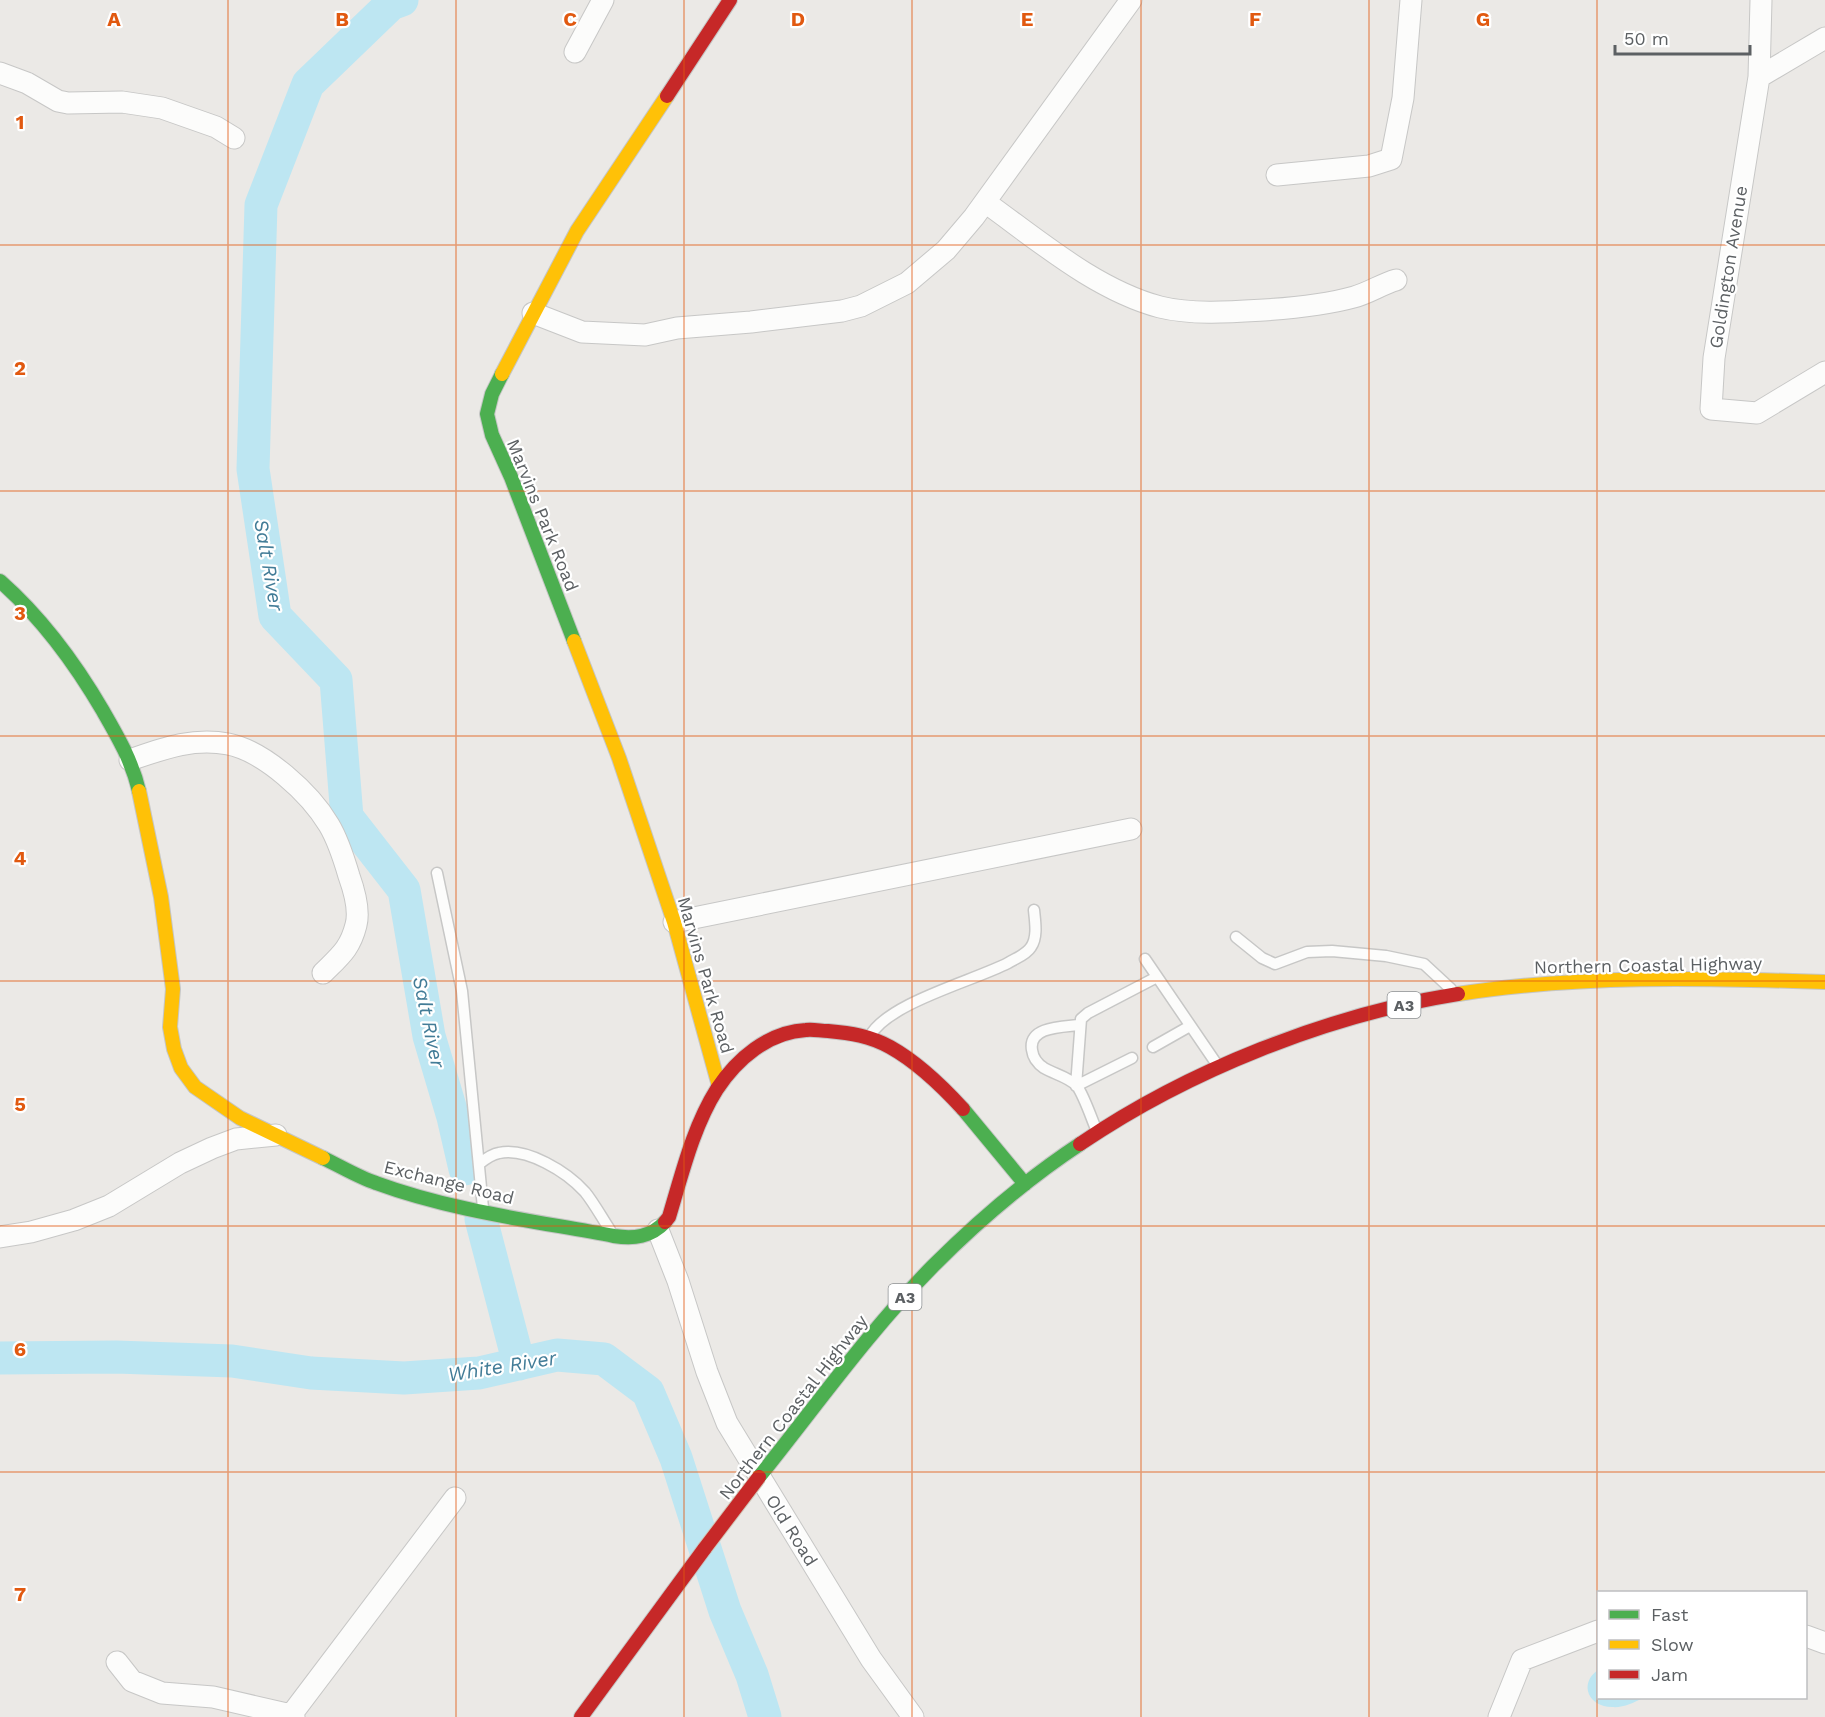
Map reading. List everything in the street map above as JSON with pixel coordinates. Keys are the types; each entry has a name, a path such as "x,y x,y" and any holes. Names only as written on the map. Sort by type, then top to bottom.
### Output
{"street":[{"path":"575,52 603,0"},
{"name":"Marvins Park Road","path":"719,1086 674,922 619,758 511,477 494,444 488,410 492,394 577,231 730,0"},
{"path":"533,313 582,332 645,335 677,328 842,311 861,306 907,283 946,250 985,202 1131,0"},
{"path":"1277,175 1369,166 1391,159 1403,98 1411,0"},
{"name":"Goldington Avenue","path":"1761,0 1759,77 1714,358 1711,409 1757,413 1825,372"},
{"path":"1759,77 1825,38"},
{"path":"0,73 27,84 58,101 68,103 122,102 162,108 216,127 234,138"},
{"path":"985,202 1074,266 1120,291 1160,307 1237,312 1307,306 1356,297 1396,280"},
{"name":"Exchange Road","path":"0,581 15,594 80,671 130,760 135,774 160,897 173,989 170,1028 174,1049 181,1068 195,1087 240,1118 375,1183 418,1196 614,1236 638,1238 658,1230"},
{"path":"130,760 198,740 230,744 264,759 308,797 329,825 355,891 357,922 348,948 323,973"},
{"path":"674,922 1131,829"},
{"name":"Northern Coastal Highway","path":"581,1717 672,1591 869,1338 914,1287 960,1240 1025,1184 1098,1132 1176,1089 1220,1069 1297,1037 1402,1005 1456,994 1562,981 1825,982"},
{"path":"658,1230 669,1217 697,1129 719,1086 734,1067 764,1043 784,1034 803,1030 870,1037 898,1052 935,1081 997,1147 1025,1184"},
{"path":"0,1237 30,1232 74,1220 109,1206 180,1163 236,1139 277,1135"},
{"name":"Old Road","path":"658,1230 727,1423 872,1659 913,1717"},
{"path":"117,1662 132,1681 162,1693 213,1697 292,1716 455,1498"},
{"path":"1499,1717 1522,1660 1597,1632"},
{"path":"1807,1636 1825,1642"}],"lane":[{"path":"437,873 462,991 483,1210"},
{"path":"870,1037 878,1025 894,1012 1000,967 1029,950 1034,939 1034,910"},
{"path":"1236,937 1262,958 1275,964 1307,952 1332,951 1386,956 1424,964 1456,994"},
{"path":"1145,959 1220,1069"},
{"path":"1098,1132 1076,1086 1081,1019 1088,1013 1157,977"},
{"path":"1076,1086 1042,1067 1035,1060 1031,1048 1033,1039 1046,1030 1079,1025"},
{"path":"1153,1047 1190,1026"},
{"path":"1076,1086 1132,1058"},
{"path":"479,1164 499,1153 515,1153 531,1156 552,1166 585,1192 614,1236"}],"water":[{"path":"1597,1671 1597,1699 1641,1699 1620,1707 1597,1703 1589,1694 1589,1682"}],"waterway":[{"name":"Salt River","path":"402,0 391,4 308,84 261,205 253,469 275,616 336,680 347,817 404,890 429,1036 453,1117 465,1169"},
{"name":"Salt River","path":"481,1219 519,1364"},
{"name":"White River","path":"0,1358 116,1357 232,1361 311,1373 404,1378 479,1373 557,1355 604,1359 648,1392 676,1458 725,1611 752,1675 765,1717"}],"traffic: fast":[{"path":"502,374 492,394 487,414 492,435 511,477 574,641"},
{"path":"0,581 44,626 81,676 124,750 139,791"},
{"path":"963,1109 1025,1184"},
{"path":"759,1477 887,1316 933,1266 1004,1201 1080,1144"},
{"path":"323,1158 363,1178 405,1193 524,1220 628,1237 648,1234 665,1222"}],"traffic: slow":[{"path":"502,374 577,231 667,96"},
{"path":"574,641 619,758 674,922 719,1086"},
{"path":"139,791 161,897 173,989 170,1027 174,1049 181,1068 195,1087 240,1118 323,1158"},
{"path":"1458,994 1549,984 1641,979 1825,982"}],"traffic: jam":[{"path":"667,96 730,0"},
{"path":"1080,1144 1167,1092 1261,1049 1359,1016 1409,1003 1458,994"},
{"path":"665,1222 669,1217 701,1119 717,1089 744,1058 766,1042 779,1036 811,1030 852,1034 875,1040 900,1053 919,1067 963,1109"},
{"path":"705,1548 759,1477"},
{"path":"581,1717 705,1548"}]}
